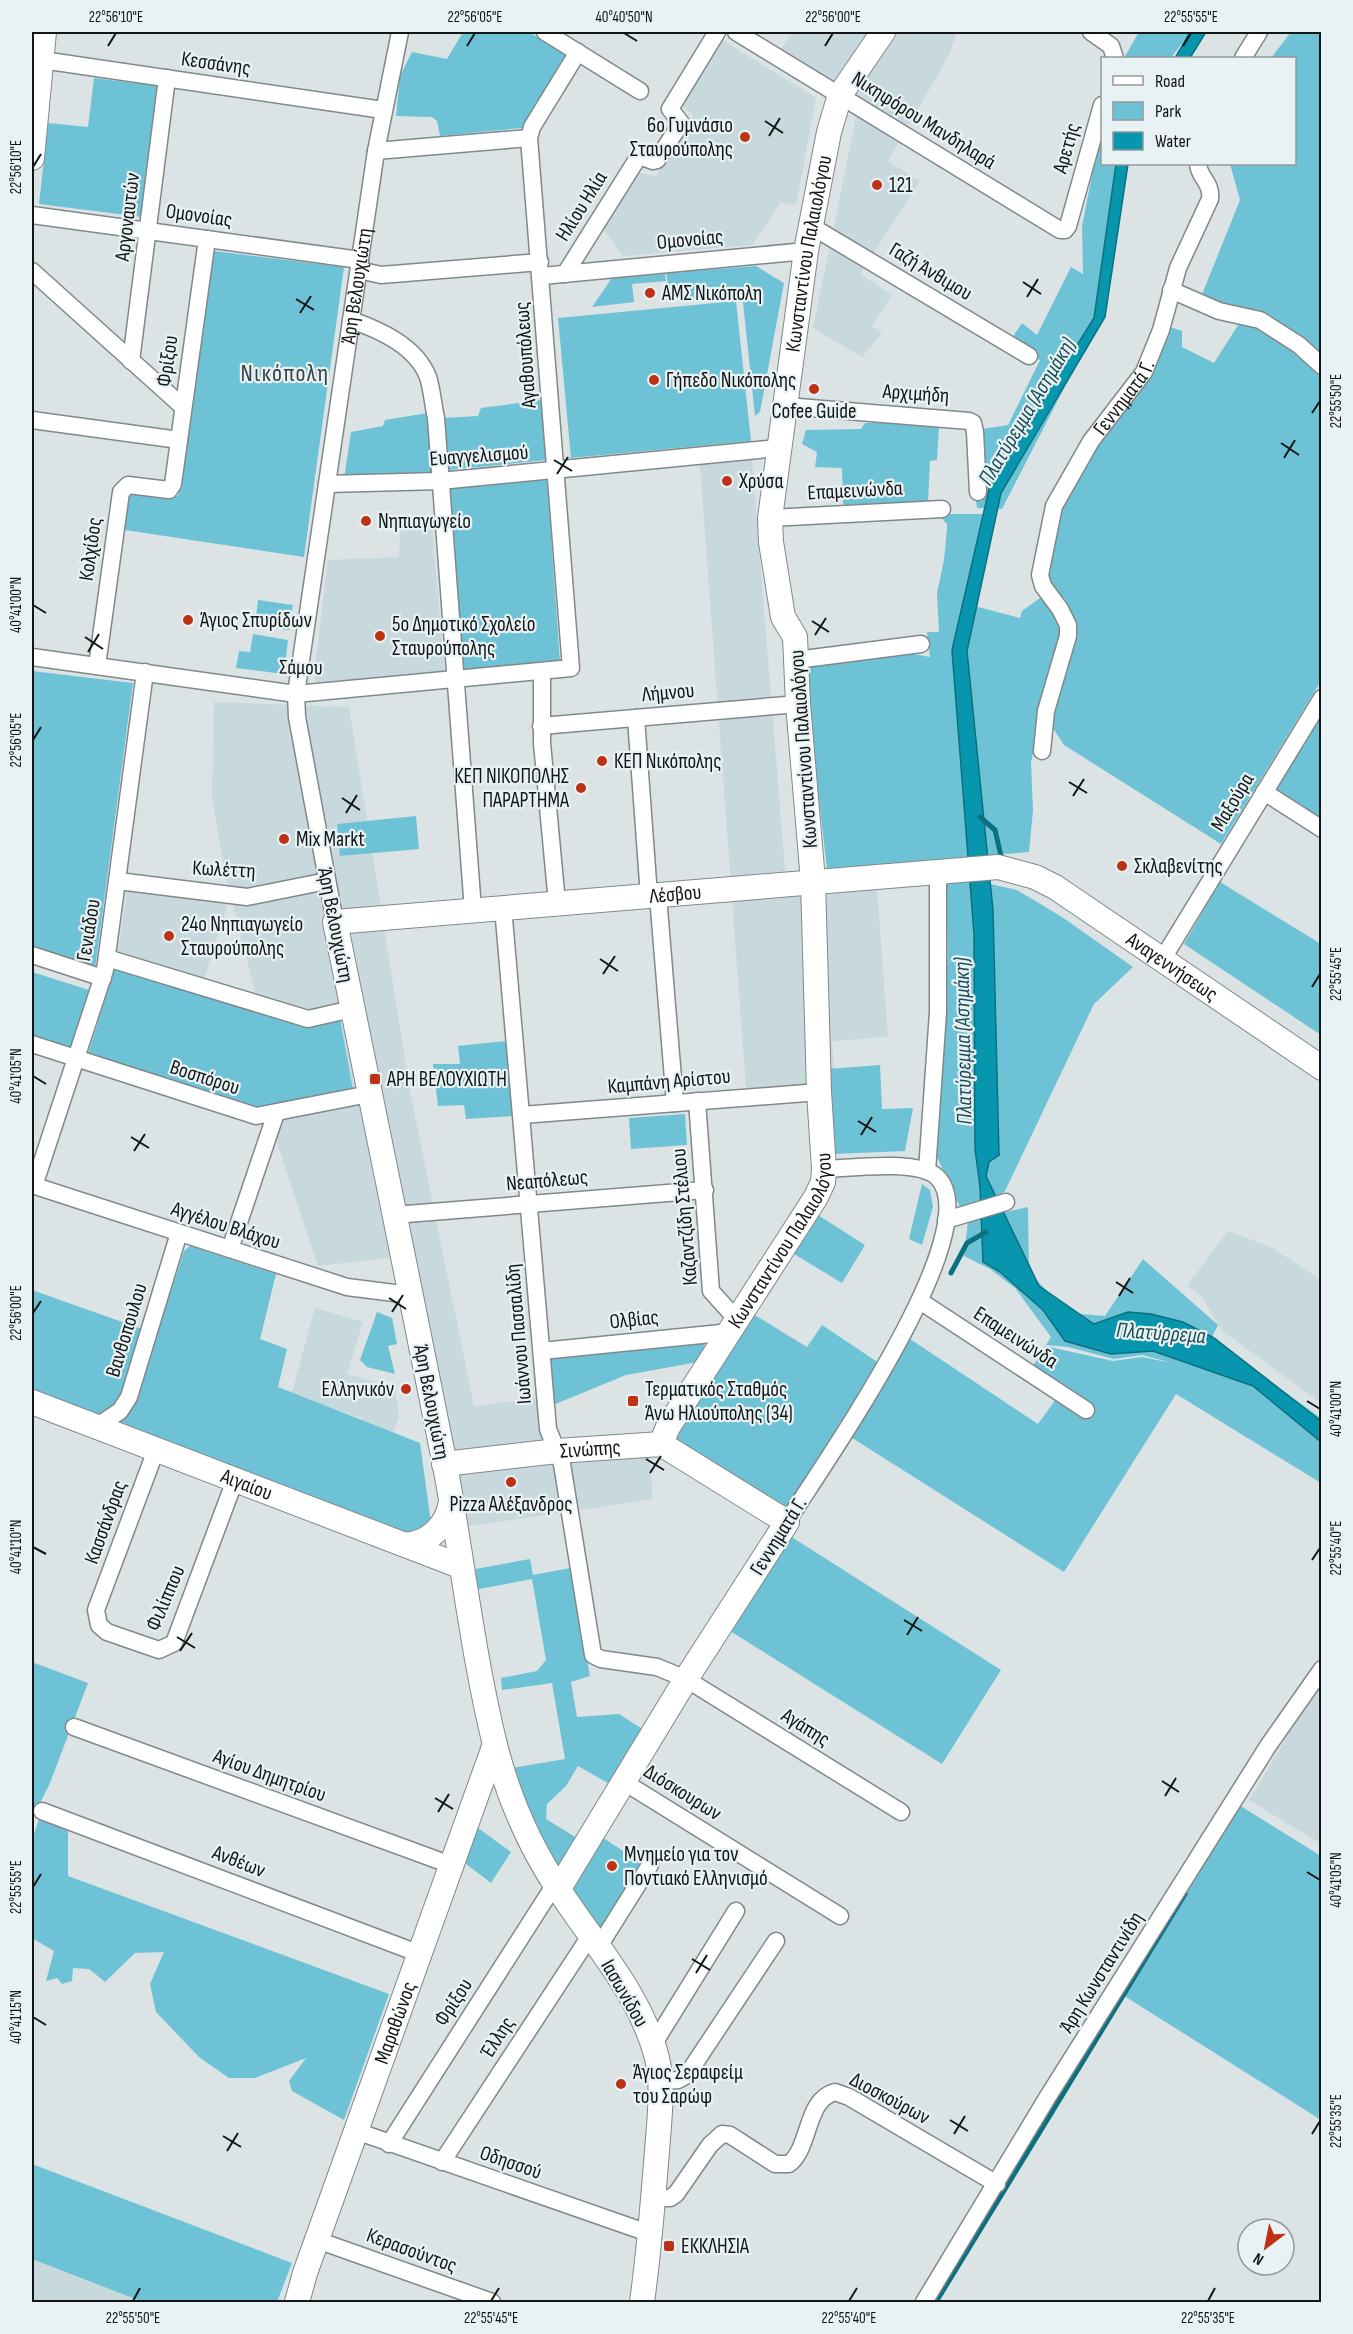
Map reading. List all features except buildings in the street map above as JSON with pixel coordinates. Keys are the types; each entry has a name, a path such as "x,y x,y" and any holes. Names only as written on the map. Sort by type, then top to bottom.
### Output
{"street":[{"path":"32,158 35,84 42,60 45,32"},
{"name":"Άρη Βελουχιώτη","path":"400,32 376,151 296,693 298,724 334,922 444,1464 460,1566 495,1744"},
{"path":"545,32 640,91"},
{"name":"Ηλίου Ηλία","path":"565,274 639,156 653,161 657,160 681,123 670,109 717,32"},
{"name":"Νικηφόρου Μανδηλαρά","path":"736,32 1058,230 1067,228 1074,204"},
{"name":"Κωνσταντίνου Παλαιολόγου","path":"662,1444 668,1427 816,1197 823,1182 825,1169 819,1092 813,881 798,704 795,637 783,617 771,542 770,518 806,251 829,132 840,95 883,32"},
{"path":"1091,32 1111,46 1115,57"},
{"path":"1244,57 1259,32"},
{"path":"376,151 529,138 532,128 578,52"},
{"name":"Κεσσάνης","path":"42,60 383,110"},
{"name":"Αργοναυτών","path":"132,361 167,78"},
{"name":"Αρετής","path":"1074,204 1101,109"},
{"name":"Αγαθουπόλεως","path":"529,138 571,668"},
{"name":"Γεννηματά Γ.","path":"1042,751 1046,711 1064,655 1068,626 1060,609 1043,586 1040,575 1054,506 1091,441 1144,372 1161,330 1179,264 1210,199 1210,186 1199,171 1198,165"},
{"name":"Ομονοίας","path":"32,215 207,239 360,265 381,275 541,269 565,274 806,251"},
{"name":"Γαζή Άνθιμου","path":"811,226 1029,356"},
{"name":"Φρίξου","path":"171,489 207,239"},
{"path":"32,271 183,407"},
{"path":"1171,290 1219,311 1260,320 1299,345 1322,366"},
{"path":"351,320 387,333 420,364 428,377 436,418 473,910"},
{"name":"Αρχιμήδη","path":"786,406 969,421 974,426 978,492"},
{"path":"32,420 179,440"},
{"name":"Ευαγγελισμού","path":"327,484 441,481 778,448"},
{"name":"Κολχίδος","path":"97,666 121,492 128,485 171,489"},
{"name":"Επαμεινώνδα","path":"770,518 942,509"},
{"path":"796,660 921,644"},
{"name":"Σάμου","path":"32,657 296,693 571,668"},
{"path":"542,671 541,726 557,903"},
{"name":"Γενιάδου","path":"33,1186 103,978 145,672"},
{"name":"Μαξούρα","path":"1162,960 1322,698"},
{"name":"Λήμνου","path":"541,726 798,704"},
{"path":"636,718 675,1103"},
{"path":"1264,792 1322,829"},
{"name":"Λέσβου","path":"334,922 938,871 998,867 1017,872"},
{"path":"825,1169 907,1167 927,1171 940,942 938,871"},
{"name":"Αναγεννήσεως","path":"1017,872 1055,887 1322,1068"},
{"name":"Κωλέττη","path":"118,880 247,897 327,881"},
{"name":"Ιωάννου Πασσαλίδη","path":"503,908 548,1429 562,1464 593,1655 601,1659 657,1668 686,1679"},
{"path":"32,955 103,978"},
{"path":"107,958 308,1019 352,1009"},
{"name":"Βοσπόρου","path":"32,1044 249,1114 276,1113 369,1094"},
{"name":"Καμπάνη Αρίστου","path":"522,1115 819,1092"},
{"name":"Καζαντζίδη Στέλιου","path":"697,1101 711,1291 734,1326"},
{"path":"230,1250 276,1113"},
{"name":"Γεννηματά Γ.","path":"557,1887 787,1522 897,1344 920,1301 937,1262 946,1220 946,1202 942,1185 937,1177 927,1171"},
{"name":"Αγγέλου Βλάχου","path":"33,1186 347,1287 410,1295"},
{"name":"Νεαπόλεως","path":"394,1215 705,1190"},
{"path":"946,1220 1006,1202"},
{"name":"Βανθοπουλου","path":"96,1427 120,1411 129,1398 179,1233"},
{"name":"Επαμεινώνδα","path":"920,1301 1086,1410"},
{"name":"Ολβίας","path":"542,1351 734,1326"},
{"name":"Αιγαίου","path":"32,1402 460,1566"},
{"path":"662,1444 787,1522"},
{"name":"Σινώπης","path":"444,1464 556,1451 662,1444"},
{"name":"Κασσάνδρας","path":"96,1610 156,1450"},
{"name":"Φιλίππου","path":"96,1610 96,1620 107,1632 159,1650 174,1643 235,1480"},
{"path":"405,1545 421,1543 432,1535 446,1516 451,1502"},
{"name":"Άρη Κωνσταντινίδη","path":"924,2302 1047,2098 1268,1746 1322,1669"},
{"name":"Αγάπης","path":"686,1679 901,1812"},
{"name":"Αγίου Δημητρίου","path":"74,1727 451,1865"},
{"name":"Ιασωνίδου","path":"495,1744 513,1800 557,1887 634,2002 653,2045 660,2081 654,2198 642,2302"},
{"name":"Μαραθώνος","path":"297,2302 317,2240 495,1744"},
{"name":"Διόσκουρων","path":"624,1782 840,1916"},
{"path":"474,1800 489,1791 502,1791 513,1800"},
{"name":"Ανθέων","path":"42,1811 420,1954"},
{"name":"Έλλης","path":"442,2162 650,1865"},
{"name":"Φρίξου","path":"389,2144 557,1887"},
{"path":"653,2045 736,1911"},
{"path":"660,2081 678,2080 690,2073 776,1941"},
{"name":"Διοσκούρων","path":"654,2198 670,2198 676,2194 710,2145 722,2134 730,2135 775,2164 789,2164 798,2154 805,2132 824,2098 835,2092 849,2097 997,2184"},
{"name":"Οδησσού","path":"356,2132 651,2234"},
{"name":"Κερασούντος","path":"317,2240 492,2302"}],"shaded area":[{"path":"792,32 957,32 949,55 888,161 920,181 860,274 892,295 872,326 882,333 862,357 813,328 860,98 781,49"},
{"name":"6ο Γυμνάσιο Σταυρούπολης","path":"721,39 816,98 796,205 781,202 752,245 623,256 603,229 637,172 656,176 694,115 681,105"},
{"path":"751,448 787,894 877,888 888,1037 832,1041 836,1096 747,1102 699,453"},
{"name":"5ο Δημοτικό Σχολείο Σταυρούπολης","path":"432,527 445,675 317,686 314,676 328,560 399,557 400,531"},
{"path":"214,702 349,707 411,1097 474,1406 544,1397 556,1464 649,1451 653,1499 457,1528 405,1256 318,1266 266,1109 256,996 226,878 212,799"},
{"name":"24ο Νηπιαγωγείο Σταυρούπολης","path":"127,890 228,904 204,980 118,954"},
{"path":"1228,1231 1271,1247 1321,1280 1321,1403 1221,1330 1203,1298 1187,1286"},
{"path":"315,1308 363,1322 347,1374 395,1387 399,1417 393,1434 361,1423 362,1418 291,1395"},
{"path":"1321,1681 1321,1844 1249,1800"},
{"path":"32,2259 143,2302 32,2302"}],"green space":[{"path":"463,32 529,32 566,54 522,128 440,136 437,121 432,117 396,116 400,76 412,52 447,59"},
{"path":"1139,32 1190,32 1172,57 1125,57"},
{"path":"1291,32 1321,32 1321,681 1221,844 1064,745 1051,725 1074,639 1047,581 1063,501 1167,326 1182,331 1182,347 1214,363 1240,322 1201,297 1240,200 1230,165 1296,165 1296,57 1272,57"},
{"path":"94,78 159,86 142,217 39,204 48,123 88,127"},
{"path":"1101,130 1101,165 1128,165 1117,203 1096,326 1002,509 977,508 975,495 982,429 1008,425 1040,360 1008,344 1022,323 1037,335 1071,267 1083,274 1082,226"},
{"path":"214,251 344,267 304,557 125,530 129,490 178,496"},
{"path":"756,266 784,283 760,412 755,416 742,293 671,300 666,273"},
{"path":"665,274 666,281 632,284 634,302 592,307 612,278"},
{"name":"Γήπεδο Νικόπολης","path":"736,301 751,441 571,458 558,318"},
{"path":"541,400 546,460 448,470 444,418 478,416 481,408"},
{"path":"428,413 432,472 344,479 351,432 383,426 385,420"},
{"path":"887,422 939,427 937,460 930,461 928,501 843,505 842,468 815,467 817,452 802,444 806,430 861,429 865,423"},
{"path":"547,479 560,662 461,670 448,488"},
{"path":"938,514 984,514 963,603 1020,618 1022,611 1040,598 1045,599 1063,628 1031,762 1033,810 1029,852 827,869 803,663 914,654 930,657 927,632 939,632 937,593 944,560 947,529 947,524"},
{"path":"258,600 293,605 289,630 255,626"},
{"path":"253,634 288,640 284,674 236,668 239,651 250,652"},
{"path":"32,671 133,683 95,969 32,948"},
{"path":"1321,712 1321,818 1276,791 1281,778"},
{"path":"416,816 419,849 340,856 337,824"},
{"path":"946,880 986,883 1017,890 1062,917 1133,967 1094,1004 1005,1191 999,1196 960,1207 936,1150 948,955"},
{"path":"1220,882 1321,944 1321,1035 1184,944"},
{"path":"115,968 340,1019 353,1090 266,1109 248,1106 88,1054"},
{"path":"32,972 92,991 73,1051 32,1038"},
{"path":"506,1041 512,1116 466,1119 464,1105 438,1106 433,1064 460,1064 458,1046"},
{"path":"880,1065 882,1109 913,1108 905,1151 835,1154 827,1069"},
{"path":"685,1114 687,1145 631,1149 629,1118"},
{"path":"922,1184 930,1190 933,1207 922,1245 909,1239"},
{"path":"1028,1207 1029,1272 1068,1313 1105,1316 1143,1259 1218,1325 1211,1339 1321,1418 1321,1483 1176,1394 1064,1572 849,1436 910,1339 1038,1424 1064,1388 1032,1368 1045,1346 1113,1361 1142,1357 1172,1363 1142,1355 1114,1359 1068,1347 1046,1345 1051,1337 1015,1288 990,1269 964,1256 968,1221"},
{"path":"818,1215 865,1245 842,1283 794,1254"},
{"path":"190,1246 276,1274 260,1339 287,1349 278,1387 420,1443 434,1545 32,1395 32,1290 142,1329 141,1335 155,1340 184,1251"},
{"path":"377,1312 392,1318 397,1344 388,1346 395,1374 367,1367 360,1360"},
{"path":"753,1314 807,1347 822,1325 879,1363 789,1506 782,1508 676,1441 675,1432"},
{"path":"704,1338 705,1350 698,1362 626,1375 553,1405 550,1354"},
{"path":"790,1536 1001,1670 942,1764 730,1631"},
{"path":"530,1559 533,1575 570,1568 590,1676 571,1682 577,1717 619,1714 647,1732 613,1786 578,1766 566,1786 547,1804 546,1819 580,1840 559,1874 534,1825 512,1768 565,1759 552,1683 502,1690 501,1678 537,1671 546,1660 532,1579 474,1590 470,1570"},
{"path":"32,1662 88,1683 50,1783 35,1813 32,1814"},
{"path":"1239,1805 1321,1856 1321,2120 1118,1992"},
{"path":"39,1819 68,1831 68,1876 389,1994 344,2120 292,2091 289,2081 306,2058 255,2078 229,2078 199,2057 156,2012 150,1984 164,1952 135,1953 105,1982 89,1969 73,1968 72,1981 62,1984 57,1978 46,1981 54,1951 32,1938 32,1840"},
{"path":"474,1825 511,1852 491,1883 461,1860"},
{"path":"599,1835 644,1865 601,1934 566,1885"},
{"path":"32,2164 292,2263 277,2302 143,2302 32,2259"}],"water":[{"path":"1190,32 1206,32 1191,57 1176,57"},
{"name":"Πλατύρρεμα","path":"1116,165 1128,165 1105,317 1001,493 967,651 993,910 999,1155 989,1162 986,1176 1039,1286 1094,1324 1128,1312 1151,1314 1183,1322 1214,1338 1321,1421 1321,1442 1253,1386 1153,1351 1111,1354 1065,1341 1043,1310 1000,1272 983,1262 980,1187 975,1149 974,934 952,650 990,485 1094,318"}],"waterway":[{"path":"980,817 995,830 1002,860"},
{"path":"951,1273 967,1243 986,1232"},
{"path":"936,2302 1185,1894"}],"place":[{"name":"6ο Γυμνάσιο Σταυρούπολης","path":"745,137"},
{"name":"121","path":"877,185"},
{"name":"ΑΜΣ Νικόπολη","path":"650,293"},
{"name":"Γήπεδο Νικόπολης","path":"654,380"},
{"name":"Cofee Guide","path":"814,389"},
{"name":"Χρύσα","path":"727,481"},
{"name":"Νηπιαγωγείο","path":"366,521"},
{"name":"Άγιος Σπυρίδων","path":"188,620"},
{"name":"5ο Δημοτικό Σχολείο Σταυρούπολης","path":"380,636"},
{"name":"ΚΕΠ Νικόπολης","path":"602,761"},
{"name":"ΚΕΠ ΝΙΚΟΠΟΛΗΣ ΠΑΡΑΡΤΗΜΑ","path":"581,788"},
{"name":"Mix Markt","path":"284,839"},
{"name":"Σκλαβενίτης","path":"1122,866"},
{"name":"24ο Νηπιαγωγείο Σταυρούπολης","path":"169,936"},
{"name":"ΑΡΗ ΒΕΛΟΥΧΙΩΤΗ","path":"375,1079"},
{"name":"Ελληνικόν","path":"406,1389"},
{"name":"Τερματικός Σταθμός Άνω Ηλιούπολης (34)","path":"633,1401"},
{"name":"Pizza Αλέξανδρος","path":"511,1482"},
{"name":"Μνημείο για τον Ποντιακό Ελληνισμό","path":"612,1866"},
{"name":"Άγιος Σεραφείμ του Σαρώφ","path":"621,2084"},
{"name":"ΕΚΚΛΗΣΙΑ","path":"669,2246"}],"district":[{"name":"Νικόπολη","path":"285,373"}],"water label":[{"name":"Πλατύρεμμα (Ασημάκη)","path":"1026,411"},
{"name":"Πλατύρεμμα (Ασημάκη)","path":"962,1041"}]}
